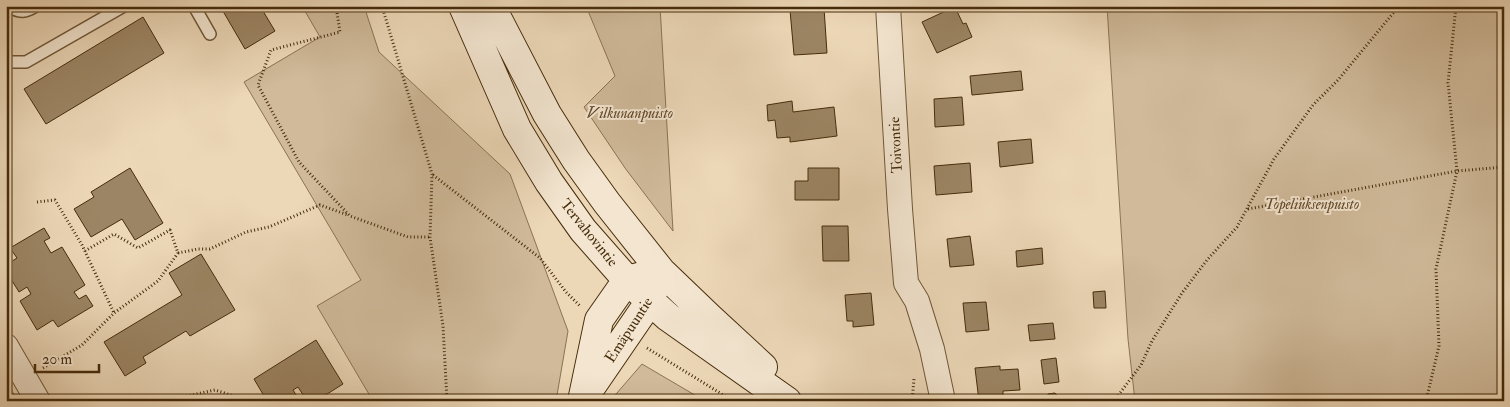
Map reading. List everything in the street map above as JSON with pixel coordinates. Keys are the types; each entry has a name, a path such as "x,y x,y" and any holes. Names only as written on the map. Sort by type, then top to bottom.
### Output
{"main road":[{"name":"Tervahovintie","path":"463,6 517,129 549,182 583,230 628,280 650,301 692,335 787,401"},
{"path":"491,6 547,114 576,160 607,203 661,271 801,401"},
{"name":"Emäpuuntie","path":"582,400 599,320 628,280 661,271"},
{"name":"Emäpuuntie","path":"582,400 650,301 661,271"}],"street":[{"name":"Toivontie","path":"888,6 906,283 917,302 932,349 943,401"},
{"path":"6,346 38,401"}],"lane":[{"path":"10,6 19,12 27,12 36,6"},
{"path":"6,62 26,62 124,6"},
{"path":"194,6 210,34"}],"path":[{"path":"336,6 340,32 271,50 258,84 298,162 350,216"},
{"path":"382,6 432,174 430,238 443,326 447,401"},
{"path":"1114,401 1141,365 1152,341 1182,293 1237,226 1274,160 1313,105 1338,80 1399,6"},
{"path":"1426,401 1439,346 1436,269 1457,172 1448,83 1456,6"},
{"path":"1247,209 1457,172 1504,167"},
{"path":"432,174 540,258 566,292 583,308"},
{"path":"36,202 55,200 85,251 114,313"},
{"path":"26,378 82,344 114,313 158,281 178,253 210,249 246,232 269,227 320,205 408,237 430,238"},
{"path":"85,251 114,234 138,248 170,230 178,253"},
{"path":"645,347 733,401"},
{"path":"177,401 187,396 215,390 240,398 242,401"}],"green space":[{"path":"302,6 364,6 379,52 510,174 568,331 556,401 373,401 317,306 361,280 244,82 320,37"},
{"name":"Vilkunanpuisto","path":"586,6 660,6 673,231 625,168 584,107 615,76"},
{"name":"Topeliuksenpuisto","path":"1107,6 1504,6 1504,401 1135,401 1128,339"},
{"path":"642,364 705,401 610,401"},
{"path":"6,381 18,401 6,401"}],"building":[{"path":"220,6 260,6 275,31 245,49"},
{"path":"824,8 827,53 794,55 790,10"},
{"path":"950,9 950,11 956,9 963,24 966,23 972,37 937,53 922,22"},
{"path":"143,17 164,53 46,124 24,89"},
{"path":"1021,71 1023,90 972,95 970,76"},
{"path":"962,97 964,125 935,127 934,99"},
{"path":"792,101 793,112 834,107 837,136 790,142 790,137 777,138 775,120 768,121 767,105"},
{"path":"1031,139 1033,163 1000,167 998,142"},
{"path":"970,163 972,192 936,195 934,166"},
{"path":"130,168 163,223 135,240 122,219 91,237 74,209 94,197 91,192"},
{"path":"808,168 839,168 839,200 795,200 795,181 808,181"},
{"path":"822,226 848,226 849,261 823,261"},
{"path":"44,228 50,238 44,241 51,253 62,247 85,285 74,292 79,299 86,295 93,306 58,327 53,320 37,330 20,301 31,294 27,287 19,292 6,271 6,265 17,258 10,248"},
{"path":"970,236 974,265 950,267 947,239"},
{"path":"1042,248 1043,264 1017,267 1016,251"},
{"path":"201,254 235,310 190,336 186,331 143,357 146,363 125,376 104,342 182,295 169,273"},
{"path":"1105,291 1106,308 1094,308 1093,292"},
{"path":"871,293 874,325 853,327 853,321 847,321 845,295"},
{"path":"986,302 989,330 966,332 963,303"},
{"path":"1053,323 1055,339 1030,341 1028,325"},
{"path":"316,340 343,384 316,401 307,401 298,387 293,390 298,398 293,401 267,401 254,379"},
{"path":"1056,358 1059,382 1044,384 1041,360"},
{"path":"1000,366 1000,370 1018,369 1020,390 1003,391 1003,397 1010,396 1010,401 979,401 975,368"},
{"path":"1055,393 1060,399 1059,401 1047,401 1048,394"}]}
